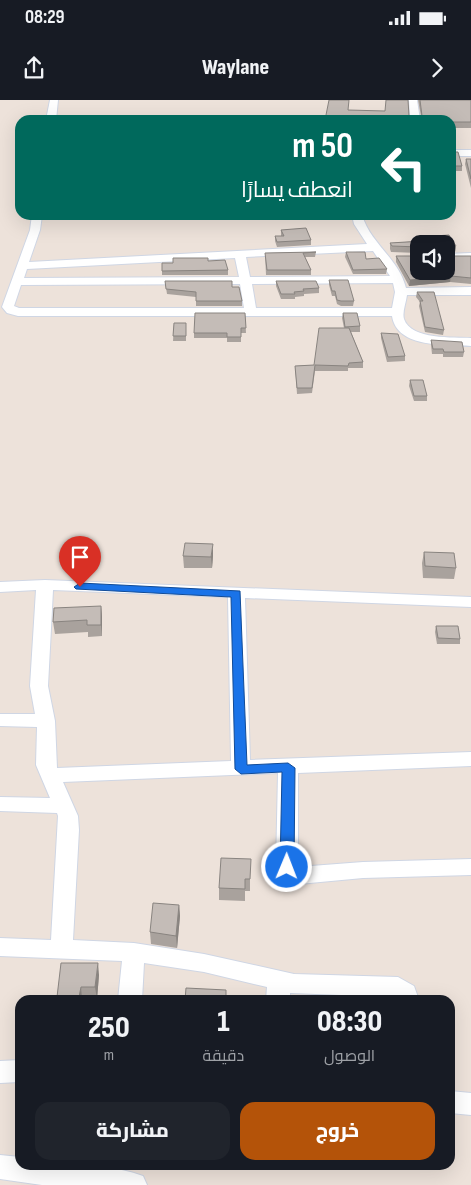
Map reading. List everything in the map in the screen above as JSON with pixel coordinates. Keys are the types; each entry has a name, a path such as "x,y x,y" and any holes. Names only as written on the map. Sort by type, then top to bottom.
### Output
{"street":[{"path":"53,115 54,100"},
{"path":"413,100 414,115"},
{"path":"456,153 471,153"},
{"path":"36,220 35,230 8,307 18,312 397,312"},
{"path":"360,220 376,247 386,257 401,292 397,312 398,322 413,335 471,342"},
{"path":"22,266 376,247"},
{"path":"240,253 247,280 251,313"},
{"path":"455,256 471,256"},
{"path":"386,257 402,257"},
{"path":"17,282 396,279"},
{"path":"401,292 471,291"},
{"path":"45,585 39,686 46,721 46,765 48,775 63,806 69,830 62,950"},
{"path":"0,587 45,585 471,602"},
{"path":"236,594 241,769"},
{"path":"0,720 46,721"},
{"path":"48,775 288,768 471,759"},
{"path":"288,768 287,867 290,874 299,876 363,870 471,867"},
{"path":"0,804 63,806"},
{"path":"0,947 134,952 204,963 279,991 311,986 398,987 406,995"},
{"path":"130,995 134,952"},
{"path":"0,1072 15,1070"},
{"path":"455,1102 471,1104"},
{"path":"0,1167 15,1168"},
{"path":"65,1170 108,1172 134,1185"}],"building":[{"path":"329,100 349,100 348,110 385,111 386,100 408,100 409,115 326,115"},
{"path":"420,100 471,100 471,122 456,122 456,115 422,115"},
{"path":"456,152 458,152 462,166 456,166"},
{"path":"466,159 471,159 471,179"},
{"path":"306,228 311,240 277,242 275,236 284,236 281,230"},
{"path":"410,242 410,247 392,246 390,243"},
{"path":"316,252 303,253 311,270 267,270 265,253"},
{"path":"346,252 365,252 366,259 379,258 387,269 353,270"},
{"path":"396,256 410,256 410,280"},
{"path":"455,256 471,256 471,278 455,276"},
{"path":"173,258 208,258 208,261 225,260 228,270 162,271 162,263 173,263"},
{"path":"329,280 348,280 354,301 337,300"},
{"path":"165,281 232,281 232,287 239,287 242,301 196,301 196,292 166,289"},
{"path":"276,281 316,281 319,288 303,289 304,291 294,292 295,294 281,294"},
{"path":"417,292 434,292 444,330 425,327 420,301 423,301"},
{"path":"195,313 245,313 246,328 241,328 241,337 227,337 227,333 194,333"},
{"path":"343,313 357,313 360,326 345,327"},
{"path":"174,323 186,323 186,336 173,336"},
{"path":"319,328 349,328 363,362 349,363 348,366 315,365 312,388 297,388 295,366 314,365"},
{"path":"381,333 398,334 405,356 388,357"},
{"path":"431,340 462,342 464,352 444,352 443,349 433,349"},
{"path":"410,380 423,380 427,396 414,396"},
{"path":"185,543 213,544 211,557 183,556"},
{"path":"424,552 454,553 456,568 425,566"},
{"path":"101,606 101,625 87,625 87,620 53,622 54,608"},
{"path":"436,626 458,626 460,639 438,638"},
{"path":"221,858 251,859 250,879 245,879 245,889 219,888"},
{"path":"153,903 179,905 176,936 150,932"},
{"path":"61,963 98,963 95,987 81,987 79,995 57,995"},
{"path":"186,988 226,990 226,995 185,995"}],"route":[{"path":"80,587 236,594 241,769 288,768 287,867"}]}
